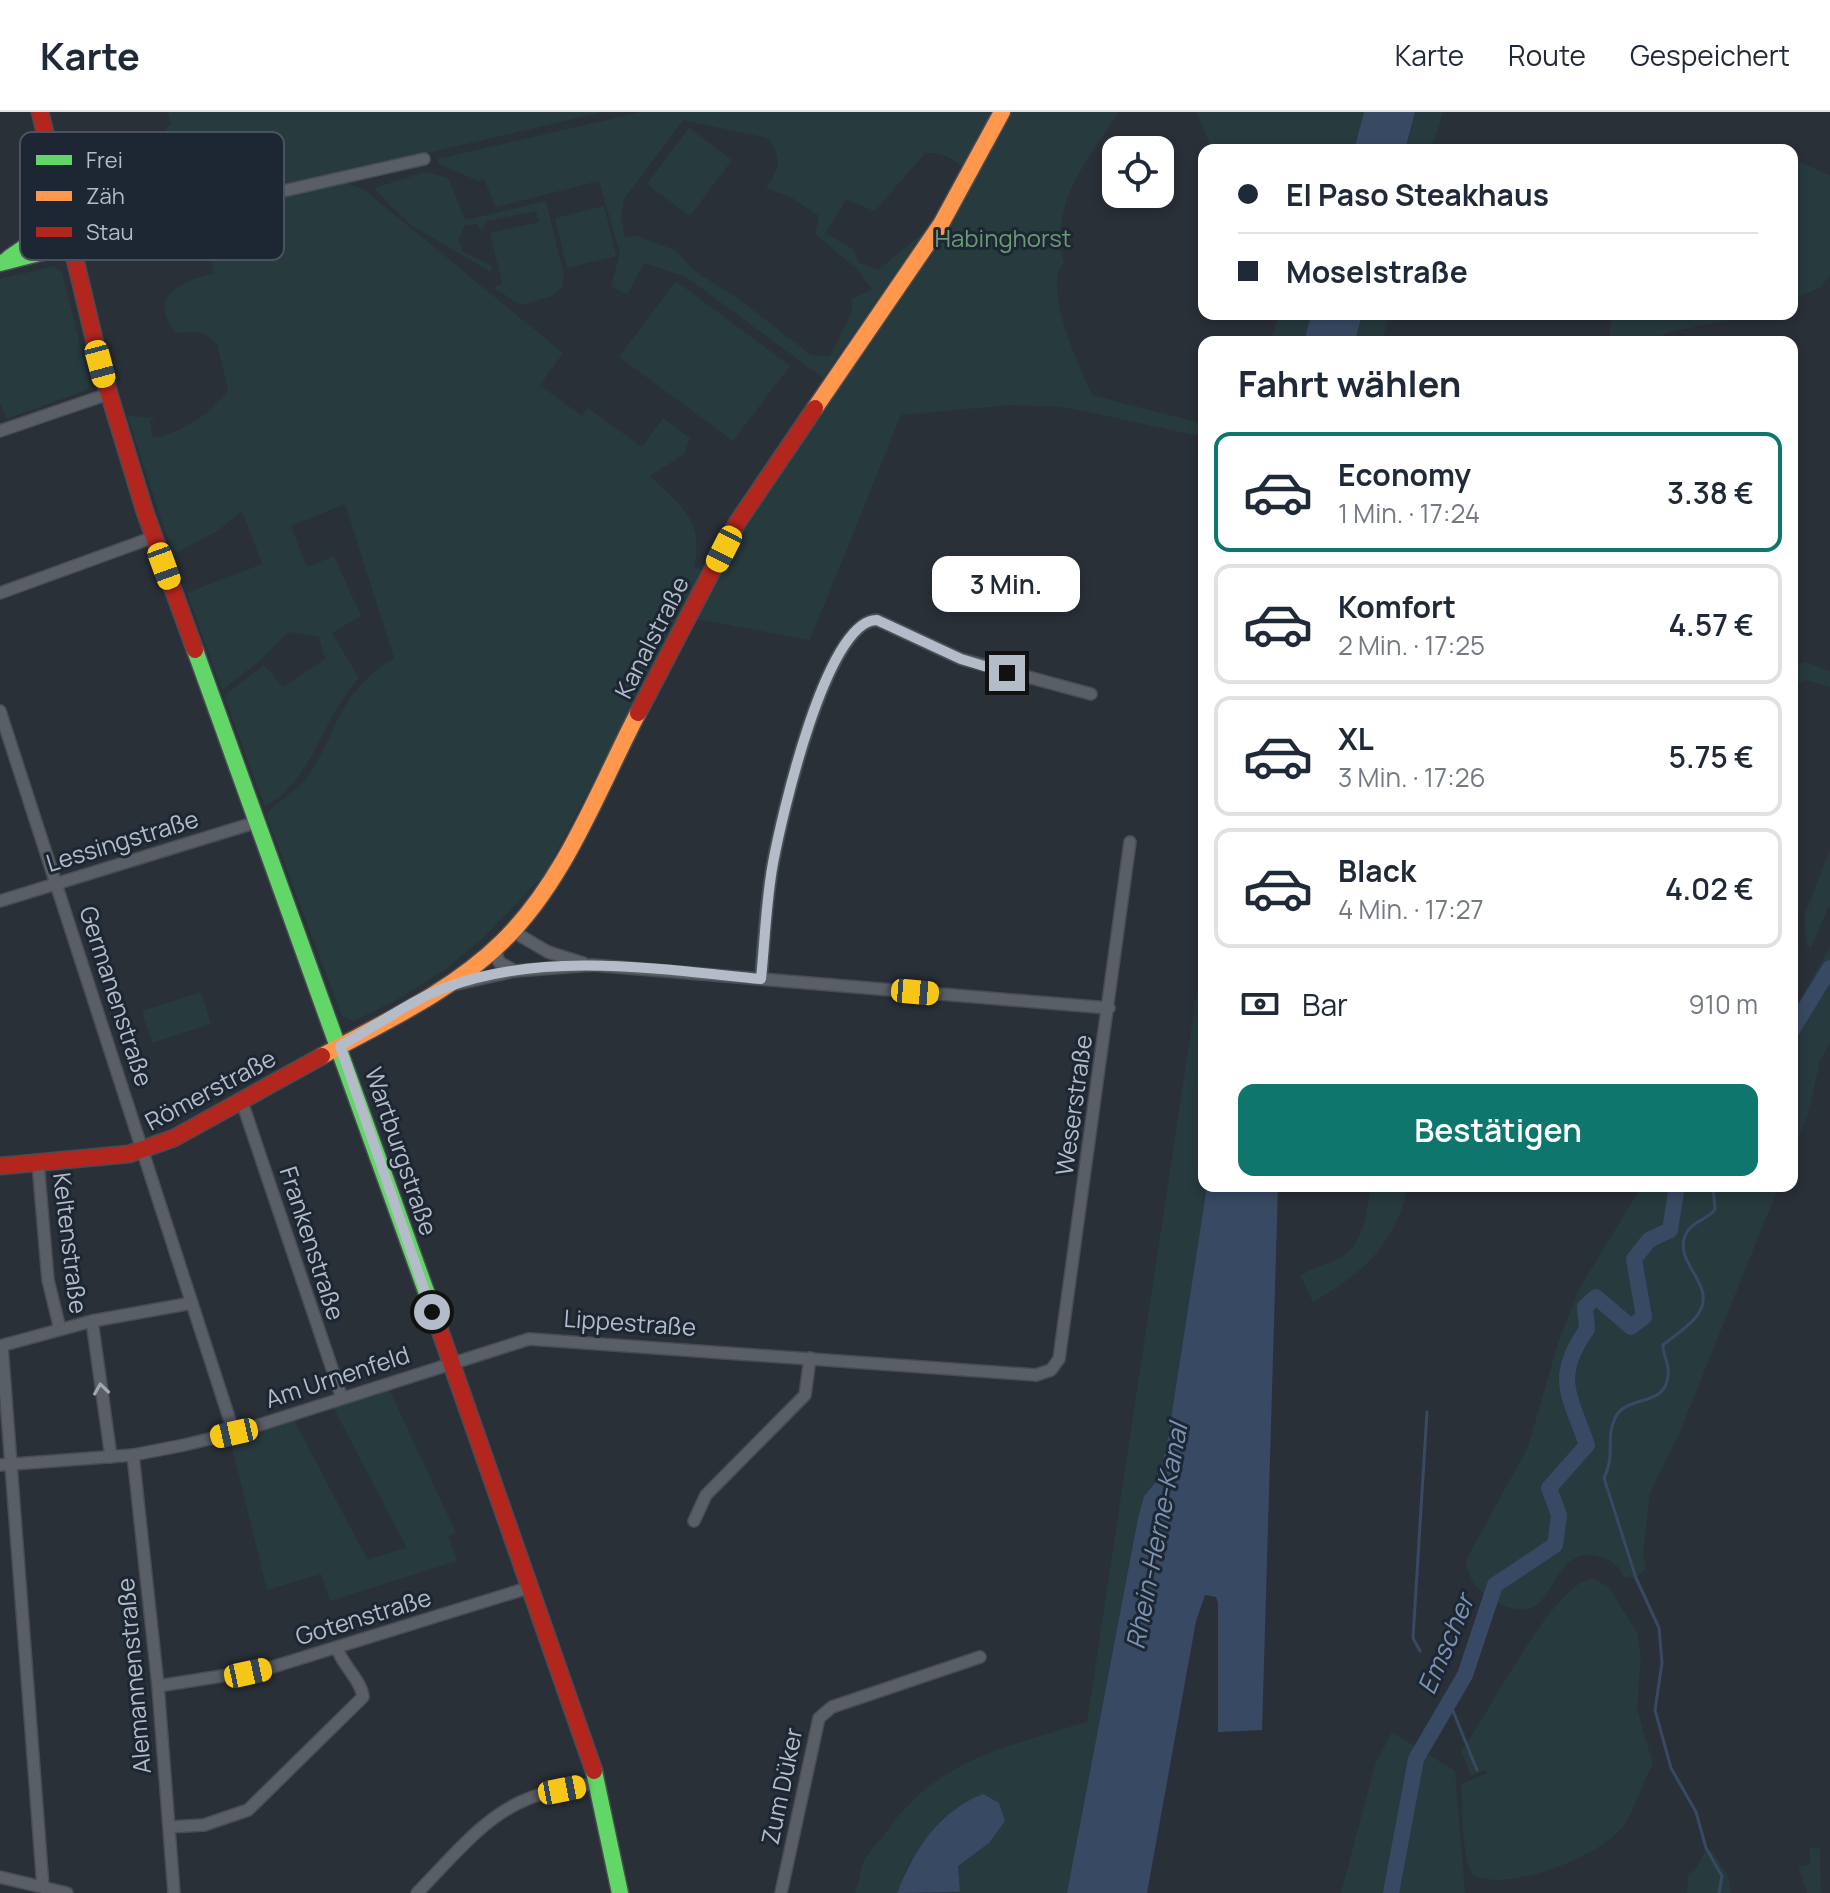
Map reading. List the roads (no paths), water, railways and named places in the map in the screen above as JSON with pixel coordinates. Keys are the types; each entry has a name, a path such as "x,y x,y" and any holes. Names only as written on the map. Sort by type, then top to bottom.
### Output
{"main road":[{"name":"Wartburgstraße","path":"40,112 45,132"},
{"name":"Kanalstraße","path":"340,1046 443,988 495,950 514,932 552,879 737,523 941,224 1002,112"},
{"path":"2,262 20,250"},
{"name":"Wartburgstraße","path":"74,260 108,394 154,537 340,1046 598,1783 620,1893"},
{"name":"Römerstraße","path":"0,1166 145,1150 242,1102 340,1046"}],"street":[{"path":"284,191 424,159"},
{"path":"0,431 108,394"},
{"path":"0,593 154,537"},
{"path":"761,979 775,852 805,739 835,658 867,620 877,620 961,659 1091,694"},
{"name":"Germanenstraße","path":"0,711 145,1150 234,1433"},
{"name":"Lessingstraße","path":"0,901 257,822"},
{"name":"Weserstraße","path":"1051,1370 1059,1359 1130,842"},
{"path":"514,932 548,952 592,965"},
{"path":"495,950 499,962 515,971"},
{"path":"443,988 515,971 592,965 1109,1008"},
{"name":"Frankenstraße","path":"242,1102 342,1398"},
{"name":"Keltenstraße","path":"38,1163 48,1280 60,1329"},
{"path":"43,1887 6,1465 1,1346 92,1321 192,1303"},
{"path":"92,1321 111,1457"},
{"name":"Lippestraße","path":"450,1363 540,1338 1036,1375 1051,1370"},
{"path":"694,1521 706,1495 805,1395 810,1358"},
{"name":"Am Urnenfeld","path":"6,1465 133,1455 234,1433 450,1363"},
{"name":"Alemannenstraße","path":"133,1455 158,1686 174,1893"},
{"name":"Gotenstraße","path":"158,1686 229,1677 337,1648 531,1587"},
{"path":"169,1827 204,1825 248,1810 363,1697 362,1689 347,1672 337,1648"},
{"name":"Zum Düker","path":"781,1893 819,1718 832,1707 980,1657"},
{"path":"417,1893 486,1824 507,1809 529,1798 598,1783"},
{"path":"0,1877 67,1893"}],"water":[{"path":"1364,112 1415,112 1407,144 1356,144"},
{"path":"1310,320 1360,320 1356,336 1306,336"},
{"name":"Rhein-Herne-Kanal","path":"1206,1192 1278,1192 1262,1730 1218,1732 1218,1603 1216,1597 1205,1595 1196,1621 1147,1893 1067,1893 1138,1518 1144,1496 1159,1478"},
{"path":"983,1794 999,1803 1005,1821 989,1843 958,1866 960,1892 897,1893 930,1834 953,1811"}],"waterway":[{"name":"Emscher","path":"1798,1020 1830,968"},
{"name":"Emscher","path":"1391,1893 1416,1759 1465,1675 1495,1585 1555,1545 1559,1515 1549,1488 1587,1445 1570,1398 1567,1374 1576,1346 1587,1329 1585,1307 1596,1297 1631,1327 1644,1317 1634,1259 1649,1240 1670,1230 1676,1192"},
{"path":"1714,1192 1715,1209 1690,1228 1683,1243 1684,1254 1700,1284 1702,1305 1696,1317 1663,1345 1668,1372 1660,1393 1628,1406 1615,1418 1604,1478 1636,1578 1659,1628 1662,1663 1655,1710 1671,1768 1696,1812 1706,1848 1722,1876 1719,1893"},
{"path":"1420,1651 1413,1638 1427,1412"},
{"path":"1449,1701 1477,1770"},
{"name":"Emscher","path":"1391,1888 1396,1893"}],"park label":[{"name":"Habinghorst","path":"1003,237"}]}
